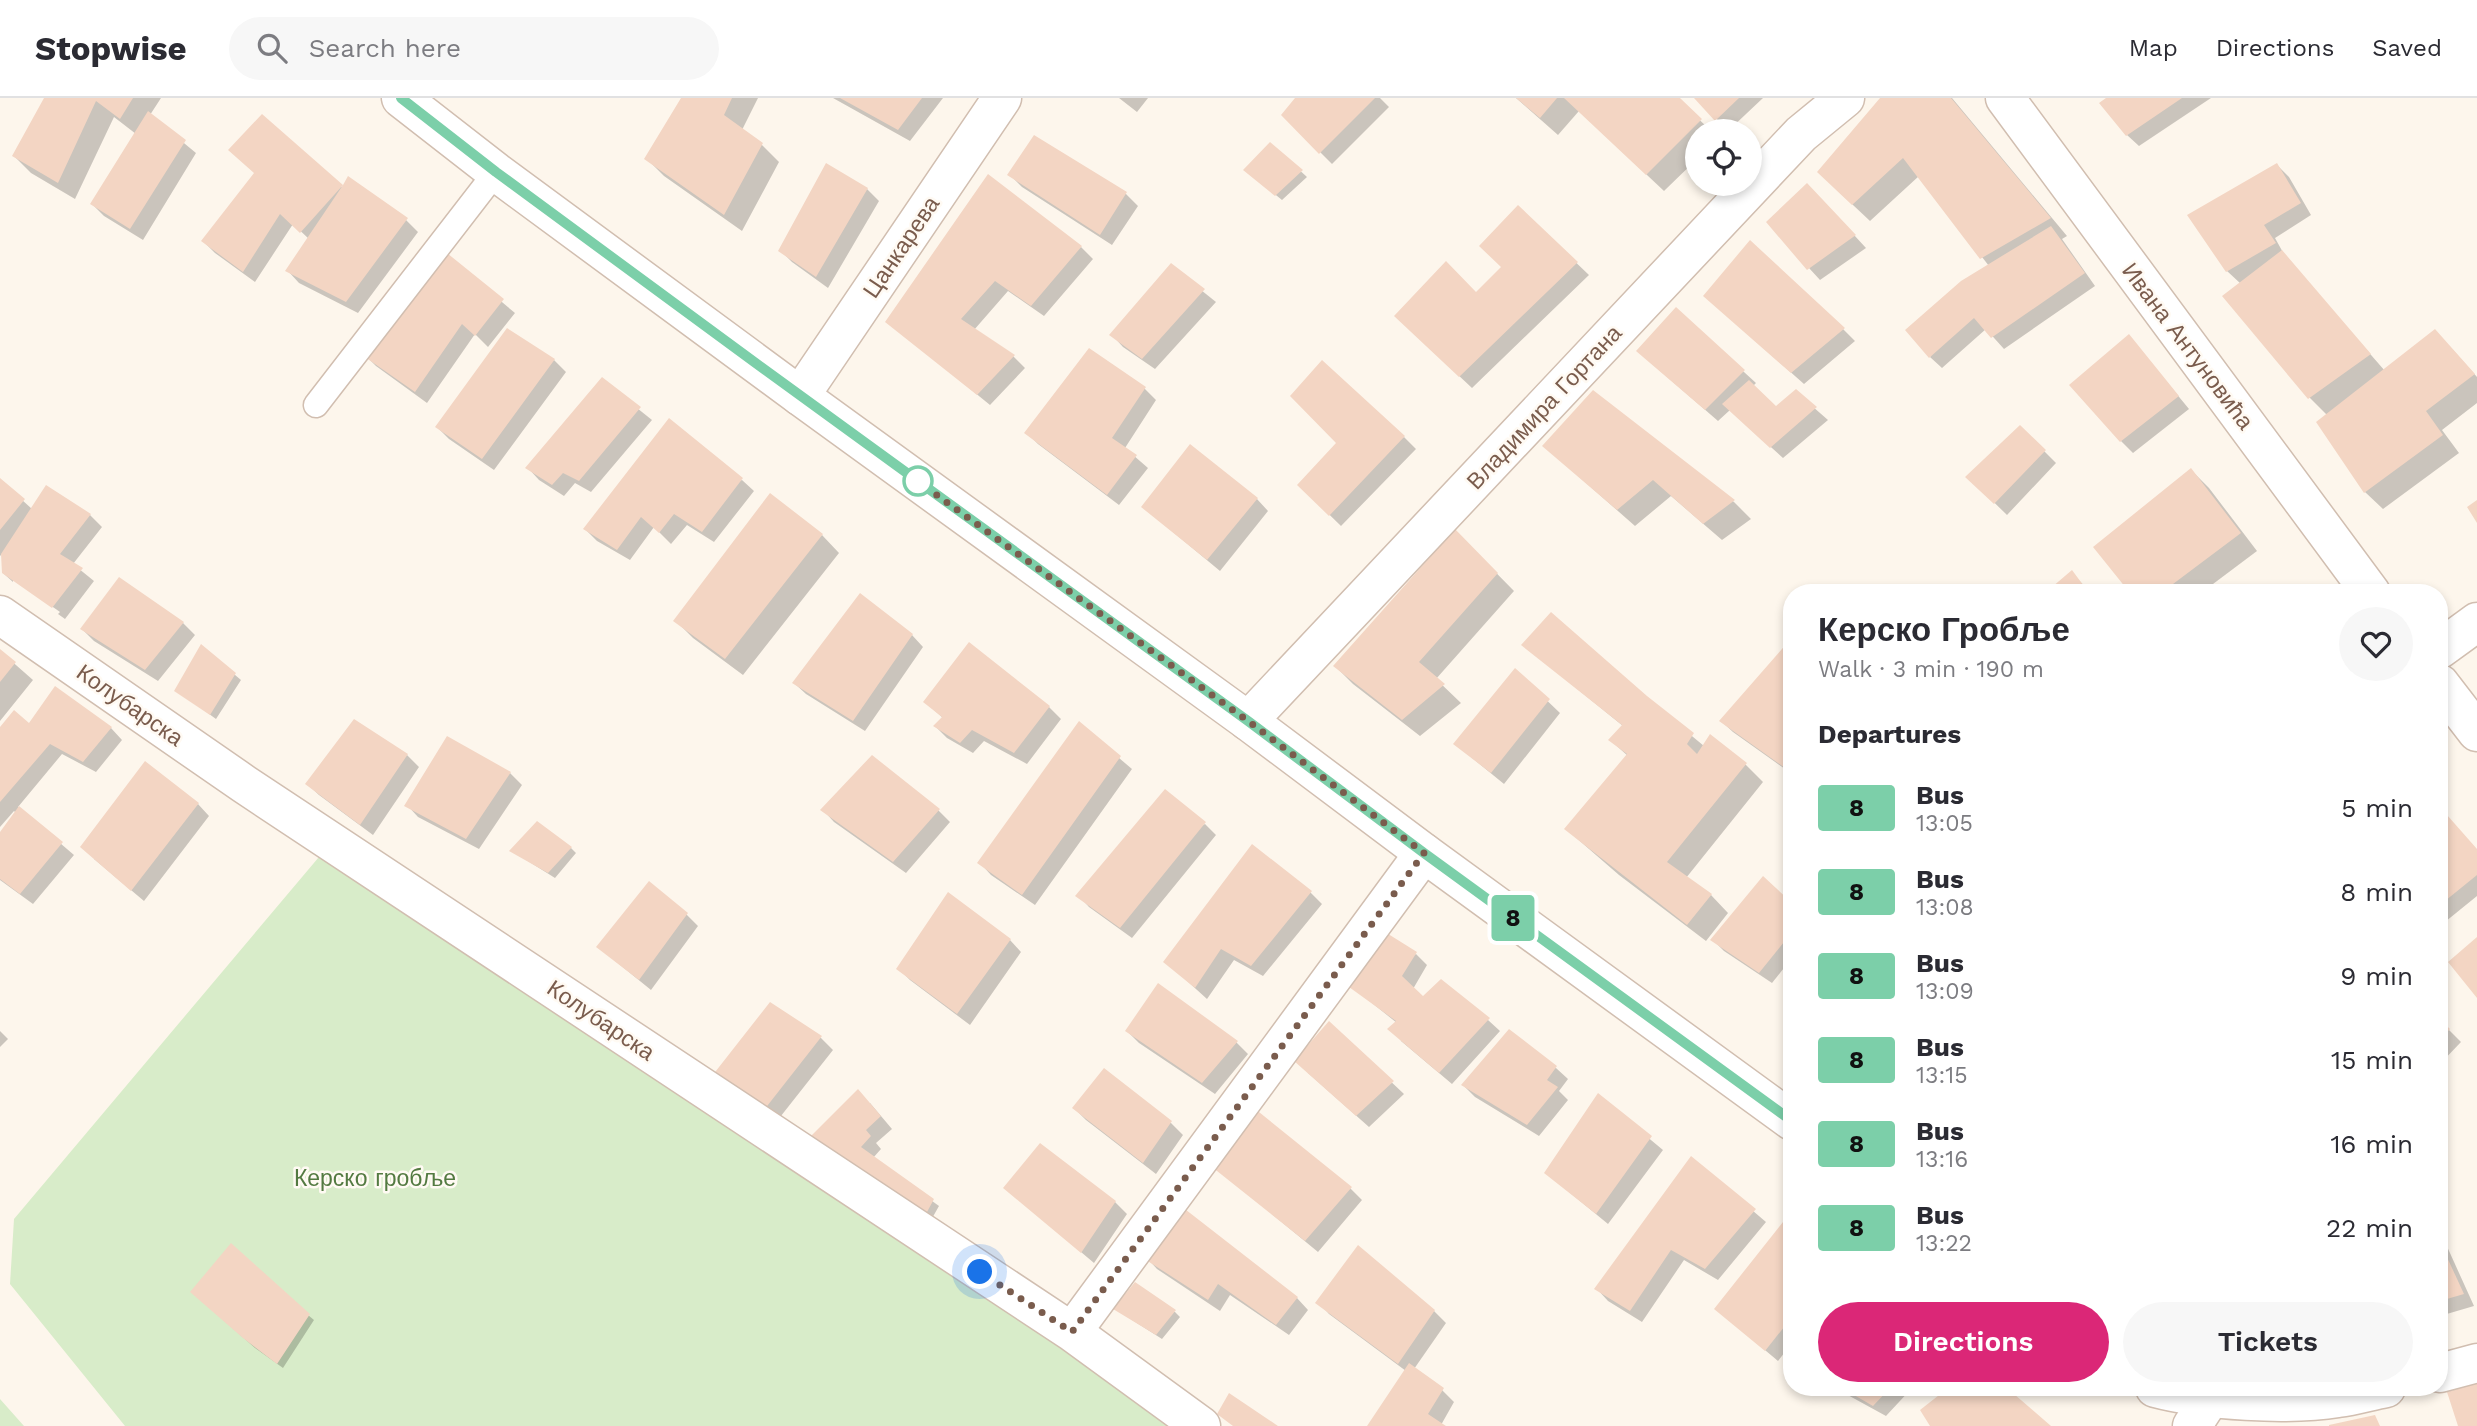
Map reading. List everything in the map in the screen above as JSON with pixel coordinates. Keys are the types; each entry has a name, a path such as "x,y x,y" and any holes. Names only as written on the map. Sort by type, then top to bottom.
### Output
{"street":[{"path":"401,98 496,172 800,396 1783,1114"},
{"name":"Цанкарева","path":"800,396 1002,98"},
{"name":"Владимира Гортана","path":"1248,721 1801,134 1845,98"},
{"name":"Ивана Антуновића","path":"2004,98 2364,584"},
{"name":"Колубарска","path":"0,615 267,799 1072,1332 1201,1426"},
{"path":"2448,643 2477,622"},
{"path":"2448,695 2477,733"},
{"path":"1072,1332 1424,853"},
{"path":"2448,1371 2477,1363"},
{"path":"2185,1396 2201,1412 2350,1396"}],"lane":[{"path":"316,405 496,172"}],"green space":[{"name":"Керско гробље","path":"324,851 1219,1426 125,1426 10,1284 14,1219"},
{"path":"0,1399 24,1426 0,1426"}],"building":[{"path":"44,98 133,98 120,119 96,101 58,183 12,156"},
{"path":"681,98 732,98 724,115 763,143 724,215 644,159"},
{"path":"840,98 922,98 898,130"},
{"path":"1295,98 1375,98 1319,154 1281,115"},
{"path":"1516,98 1557,98 1540,118"},
{"path":"1564,98 1680,98 1702,119 1685,119 1685,136 1646,175"},
{"path":"1694,98 1739,98 1717,119 1713,119"},
{"path":"1880,98 1951,98 2051,218 1980,259 1903,158 1852,205 1817,172"},
{"path":"2106,98 2182,98 2126,136 2099,103"},
{"path":"148,111 186,140 130,229 90,204"},
{"path":"262,114 343,185 300,233 280,214 243,272 201,241 254,173 228,150"},
{"path":"1034,135 1127,192 1100,235 1007,175"},
{"path":"1270,142 1303,170 1275,196 1243,170"},
{"path":"826,163 868,188 816,277 778,251"},
{"path":"2277,163 2301,203 2264,225 2276,243 2226,272 2187,215"},
{"path":"988,174 1082,246 1031,306 995,281 961,319 1015,355 977,395 885,322"},
{"path":"348,176 408,218 346,302 285,271"},
{"path":"1807,183 1856,235 1807,270 1766,222"},
{"path":"1518,205 1578,262 1459,377 1394,316 1446,261 1476,292 1501,267 1479,246"},
{"path":"2051,226 2085,273 1991,338 1974,318 1929,358 1905,330 1961,281"},
{"path":"1750,240 1845,328 1791,373 1703,296"},
{"path":"442,249 504,299 475,336 462,324 415,392 362,355"},
{"path":"2282,250 2371,354 2308,399 2222,296"},
{"path":"1171,263 1205,289 1142,359 1109,335"},
{"path":"1676,307 1745,370 1705,410 1636,351"},
{"path":"507,328 555,359 482,459 435,427"},
{"path":"2435,329 2475,374 2426,411 2443,435 2364,493 2316,422"},
{"path":"2129,334 2179,396 2120,442 2069,385"},
{"path":"1089,348 1146,387 1112,438 1137,455 1107,495 1024,433"},
{"path":"1322,360 1405,436 1329,516 1297,485 1336,443 1290,396"},
{"path":"602,377 641,407 579,481 563,473 552,485 525,468"},
{"path":"1749,380 1776,406 1796,389 1817,407 1770,448 1722,404"},
{"path":"1593,390 1735,500 1703,524 1653,480 1617,510 1542,446"},
{"path":"669,418 743,478 702,532 674,514 659,533 641,517 617,550 583,529"},
{"path":"2020,425 2046,450 1994,504 1965,477"},
{"path":"1190,444 1258,498 1207,560 1141,507"},
{"path":"2191,468 2241,533 2173,584 2123,584 2093,547"},
{"path":"0,478 25,499 0,530"},
{"path":"46,485 91,514 60,554 83,568 52,608 2,573 1,554"},
{"path":"770,493 823,534 725,659 673,621"},
{"path":"2477,500 2477,523 2467,507"},
{"path":"1455,529 1498,573 1419,662 1445,684 1402,720 1333,666"},
{"path":"2072,570 2082,584 2056,584"},
{"path":"119,577 184,622 145,670 80,629"},
{"path":"860,593 913,634 853,721 792,683"},
{"path":"1551,612 1647,696 1694,733 1687,744 1697,754 1710,734 1747,763 1667,862 1712,894 1687,925 1564,829 1627,754 1608,740 1622,725 1521,645"},
{"path":"969,642 1050,706 1014,753 972,730 960,743 933,726 942,717 923,702"},
{"path":"201,644 236,673 210,715 174,691"},
{"path":"1783,648 1783,767 1719,721"},
{"path":"0,649 16,662 0,682"},
{"path":"1515,668 1550,699 1491,773 1453,744"},
{"path":"55,686 112,727 83,762 50,744 0,802 0,727 14,710 29,723"},
{"path":"354,719 408,754 360,825 305,784"},
{"path":"1079,721 1121,756 1022,895 977,863"},
{"path":"447,736 511,772 466,839 404,806"},
{"path":"872,755 940,809 893,862 820,810"},
{"path":"145,761 199,803 131,891 80,847"},
{"path":"1165,789 1206,822 1120,928 1075,896"},
{"path":"19,806 63,842 20,894 0,879 0,832"},
{"path":"2448,816 2477,849 2477,875 2448,899"},
{"path":"537,821 572,847 548,873 509,851"},
{"path":"1252,844 1312,891 1251,966 1221,949 1195,988 1163,962"},
{"path":"1763,876 1783,895 1783,943 1759,973 1710,940"},
{"path":"649,881 688,913 639,980 596,947"},
{"path":"948,892 1011,939 957,1014 896,969"},
{"path":"1385,932 1417,952 1402,976 1423,996 1441,979 1490,1018 1439,1073 1387,1029 1396,1021 1349,987"},
{"path":"2477,937 2477,998 2448,962"},
{"path":"1158,983 1238,1041 1202,1083 1125,1031"},
{"path":"770,1002 822,1036 764,1110 712,1076"},
{"path":"1329,1021 1394,1081 1356,1116 1294,1061"},
{"path":"1509,1029 1557,1066 1547,1080 1558,1087 1527,1125 1461,1085"},
{"path":"1104,1068 1172,1121 1143,1163 1072,1108"},
{"path":"858,1089 881,1116 866,1130 871,1136 861,1147 934,1199 920,1225 804,1143"},
{"path":"1598,1093 1652,1136 1596,1214 1544,1173"},
{"path":"1254,1108 1352,1187 1305,1241 1212,1167"},
{"path":"1040,1143 1116,1201 1081,1253 1003,1188"},
{"path":"1691,1156 1756,1209 1705,1269 1671,1250 1630,1311 1594,1289"},
{"path":"1181,1206 1298,1297 1276,1325 1218,1284 1208,1300 1143,1258"},
{"path":"1783,1222 1783,1328 1765,1351 1714,1309"},
{"path":"231,1243 310,1314 277,1364 190,1292"},
{"path":"1358,1245 1435,1310 1398,1364 1315,1303"},
{"path":"2448,1259 2464,1294 2448,1299"},
{"path":"1135,1282 1176,1310 1156,1335 1113,1309"},
{"path":"1409,1363 1444,1388 1428,1414 1446,1426 1367,1426"},
{"path":"2477,1383 2477,1426 2458,1426 2448,1392"},
{"path":"1229,1393 1278,1426 1233,1426 1217,1414"},
{"path":"1856,1396 1882,1396 1873,1406"},
{"path":"1938,1396 2016,1396 2051,1426 1930,1426 1920,1410"},
{"path":"2375,1415 2380,1426 2329,1426 2329,1425"}],"bus line":[{"name":"8","path":"401,98 496,172 757,364 1783,1114"}],"route":[{"path":"918,481 912,477 1248,721 1424,853 1072,1332 980,1272"}]}
